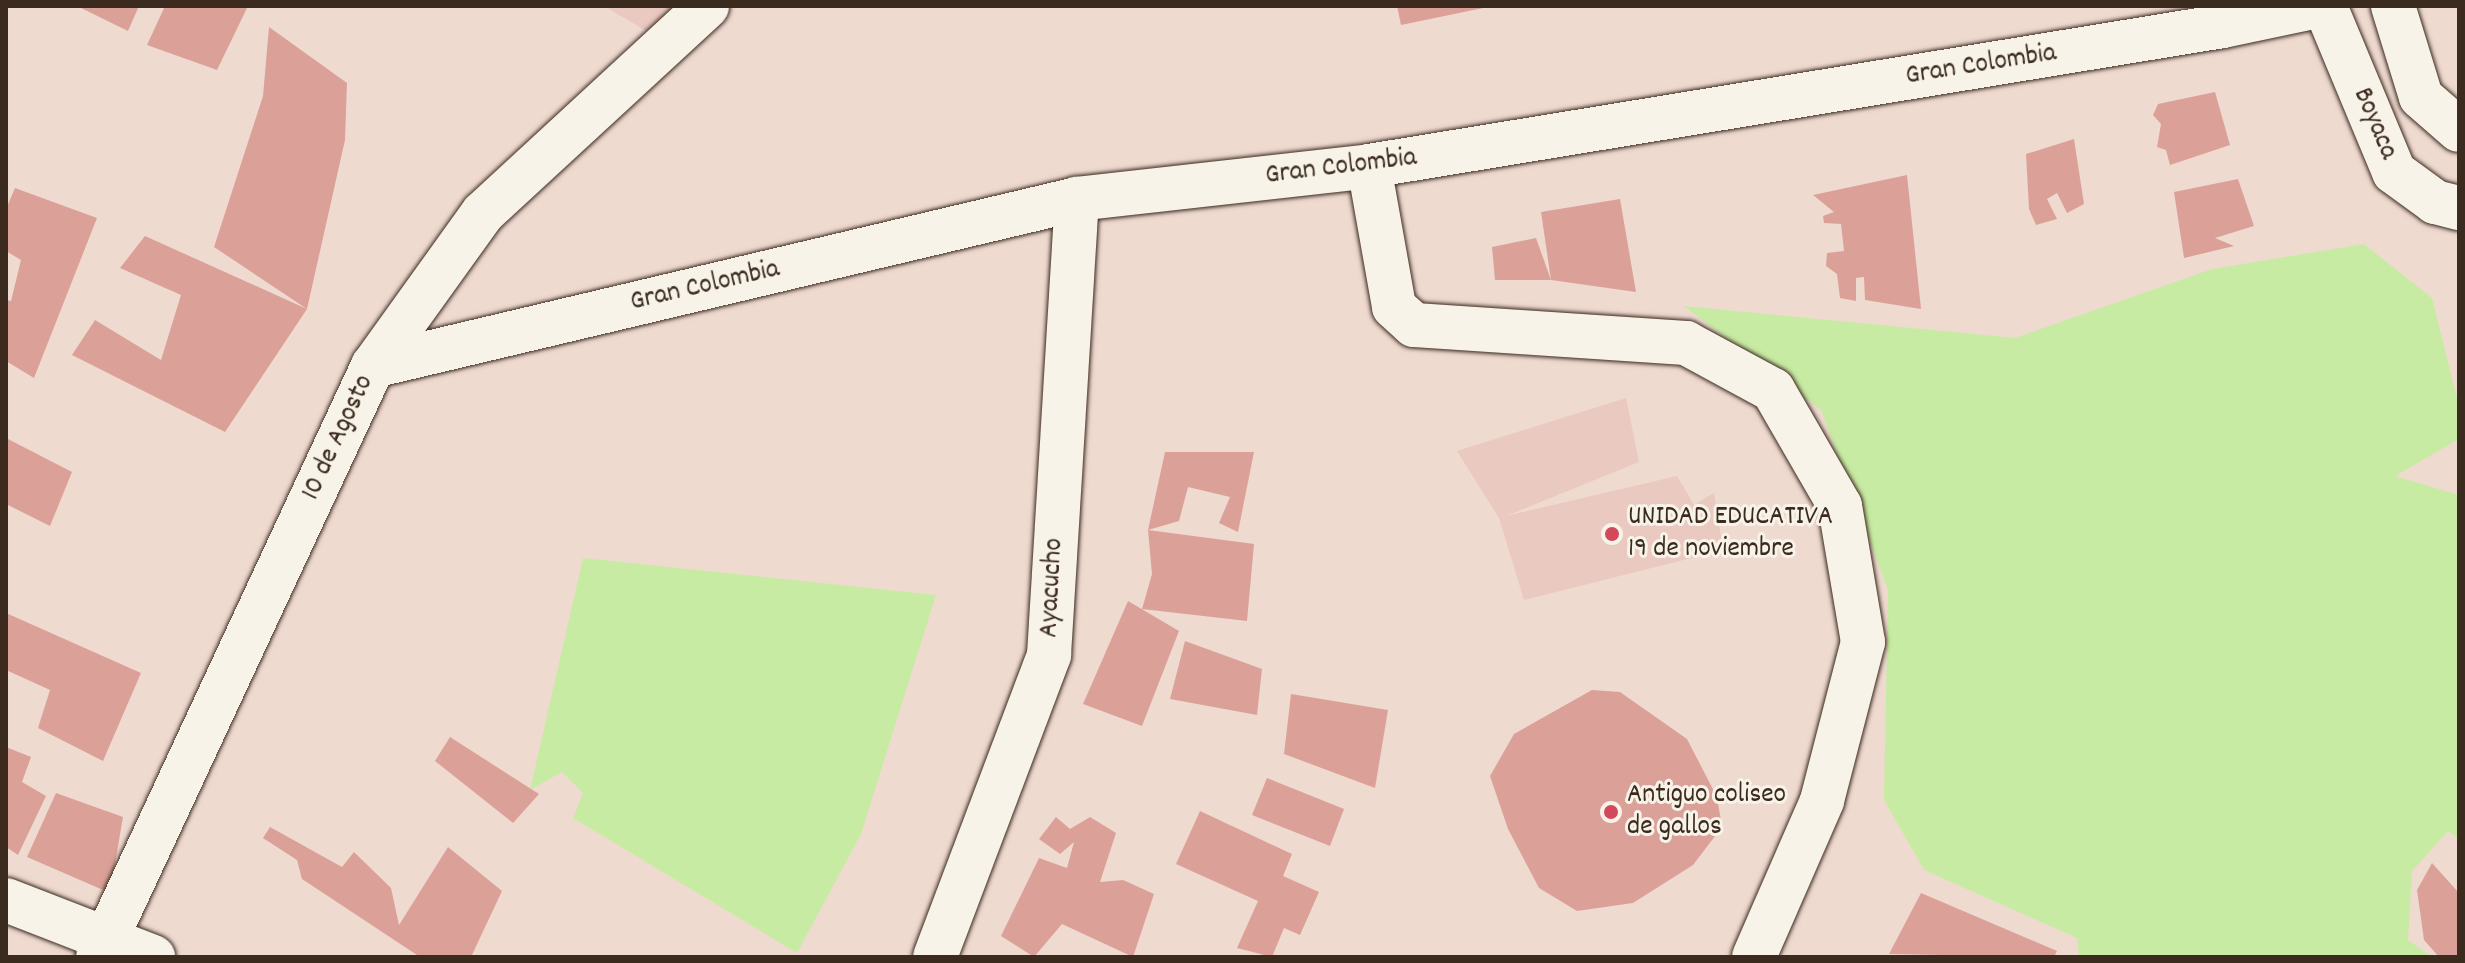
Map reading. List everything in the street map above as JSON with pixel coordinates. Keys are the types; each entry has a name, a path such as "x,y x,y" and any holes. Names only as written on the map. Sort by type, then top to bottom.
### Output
{"street":[{"name":"10 de Agosto","path":"102,946 373,366 483,213 707,6"},
{"name":"Gran Colombia","path":"373,366 1077,199 1369,166 2217,16 2318,6"},
{"name":"Boyaca","path":"2325,6 2394,172 2435,202 2459,208"},
{"path":"2393,6 2421,97 2459,130"},
{"path":"1369,166 1394,307 1414,325 1686,343 1773,390 1840,506 1863,642 1822,801 1754,957"},
{"name":"Ayacucho","path":"935,957 1049,655 1077,199"},
{"path":"6,900 102,946 153,957"}],"shaded area":[{"path":"604,6 684,6 655,36"},
{"path":"1626,398 1639,462 1506,516 1677,476 1694,505 1714,493 1723,550 1524,600 1499,518 1457,451"}],"green space":[{"path":"2364,244 2432,298 2459,406 2459,439 2395,476 2459,495 2459,839 2448,831 2412,871 2408,940 2432,957 2079,957 2077,938 1924,870 1884,800 1888,590 1821,410 1684,306 2015,338 2212,269"},
{"path":"583,558 936,595 861,834 797,953 573,818 583,793 562,772 530,790"}],"building":[{"path":"77,6 139,6 128,31"},
{"path":"165,6 248,6 217,70 147,45"},
{"path":"1397,6 1487,6 1488,7 1401,25"},
{"path":"269,27 347,83 345,140 307,309 214,247 263,96"},
{"path":"2215,92 2230,145 2170,165 2166,150 2157,147 2161,124 2153,115 2158,104"},
{"path":"2074,139 2084,204 2067,213 2057,193 2047,199 2057,219 2036,225 2029,209 2026,154"},
{"path":"1907,175 1921,309 1865,300 1864,277 1856,278 1856,301 1840,298 1837,274 1826,266 1827,253 1844,251 1841,224 1824,223 1823,216 1834,212 1813,195"},
{"path":"2238,179 2254,226 2215,238 2234,246 2184,258 2174,192"},
{"path":"15,188 97,218 34,378 6,361 6,300 11,301 21,260 6,251 6,209"},
{"path":"1620,199 1636,292 1551,280 1541,212"},
{"path":"145,236 307,309 225,432 72,355 95,320 161,360 181,295 120,268"},
{"path":"1536,238 1551,280 1495,280 1492,247"},
{"path":"6,438 72,472 50,526 6,504"},
{"path":"1165,452 1254,452 1238,532 1219,523 1230,497 1188,487 1179,521 1148,530"},
{"path":"1148,530 1254,544 1247,621 1142,609 1152,574"},
{"path":"1128,601 1179,631 1142,726 1083,704"},
{"path":"6,613 141,673 103,761 38,728 50,690 6,670"},
{"path":"1185,641 1262,669 1257,715 1170,699"},
{"name":"Antiguo coliseo de gallos","path":"1592,690 1620,692 1687,739 1717,797 1722,827 1693,865 1633,903 1577,911 1539,888 1508,829 1490,776 1514,734"},
{"path":"1291,694 1388,710 1375,788 1284,754"},
{"path":"450,737 539,794 513,823 435,761"},
{"path":"6,747 31,757 22,782 46,796 18,855 6,847"},
{"path":"1267,778 1344,809 1330,846 1252,815"},
{"path":"56,793 123,817 110,893 27,857"},
{"path":"1200,811 1292,854 1283,876 1319,892 1300,935 1284,928 1272,957 1237,948 1258,901 1176,864"},
{"path":"1056,817 1070,829 1090,817 1116,833 1100,882 1123,880 1154,894 1133,957 1062,924 1034,957 1001,936 1039,858 1067,868 1074,842 1060,854 1039,839"},
{"path":"270,827 342,867 354,852 391,888 399,925 448,847 502,891 471,957 420,957 302,879 297,860 263,838"},
{"path":"2432,863 2459,893 2459,957 2439,957 2424,940 2417,890"},
{"path":"1921,893 2057,951 2054,957 1889,954"}],"place":[{"name":"UNIDAD EDUCATIVA 19 de noviembre","path":"1612,534"},
{"name":"Antiguo coliseo de gallos","path":"1611,812"}]}
